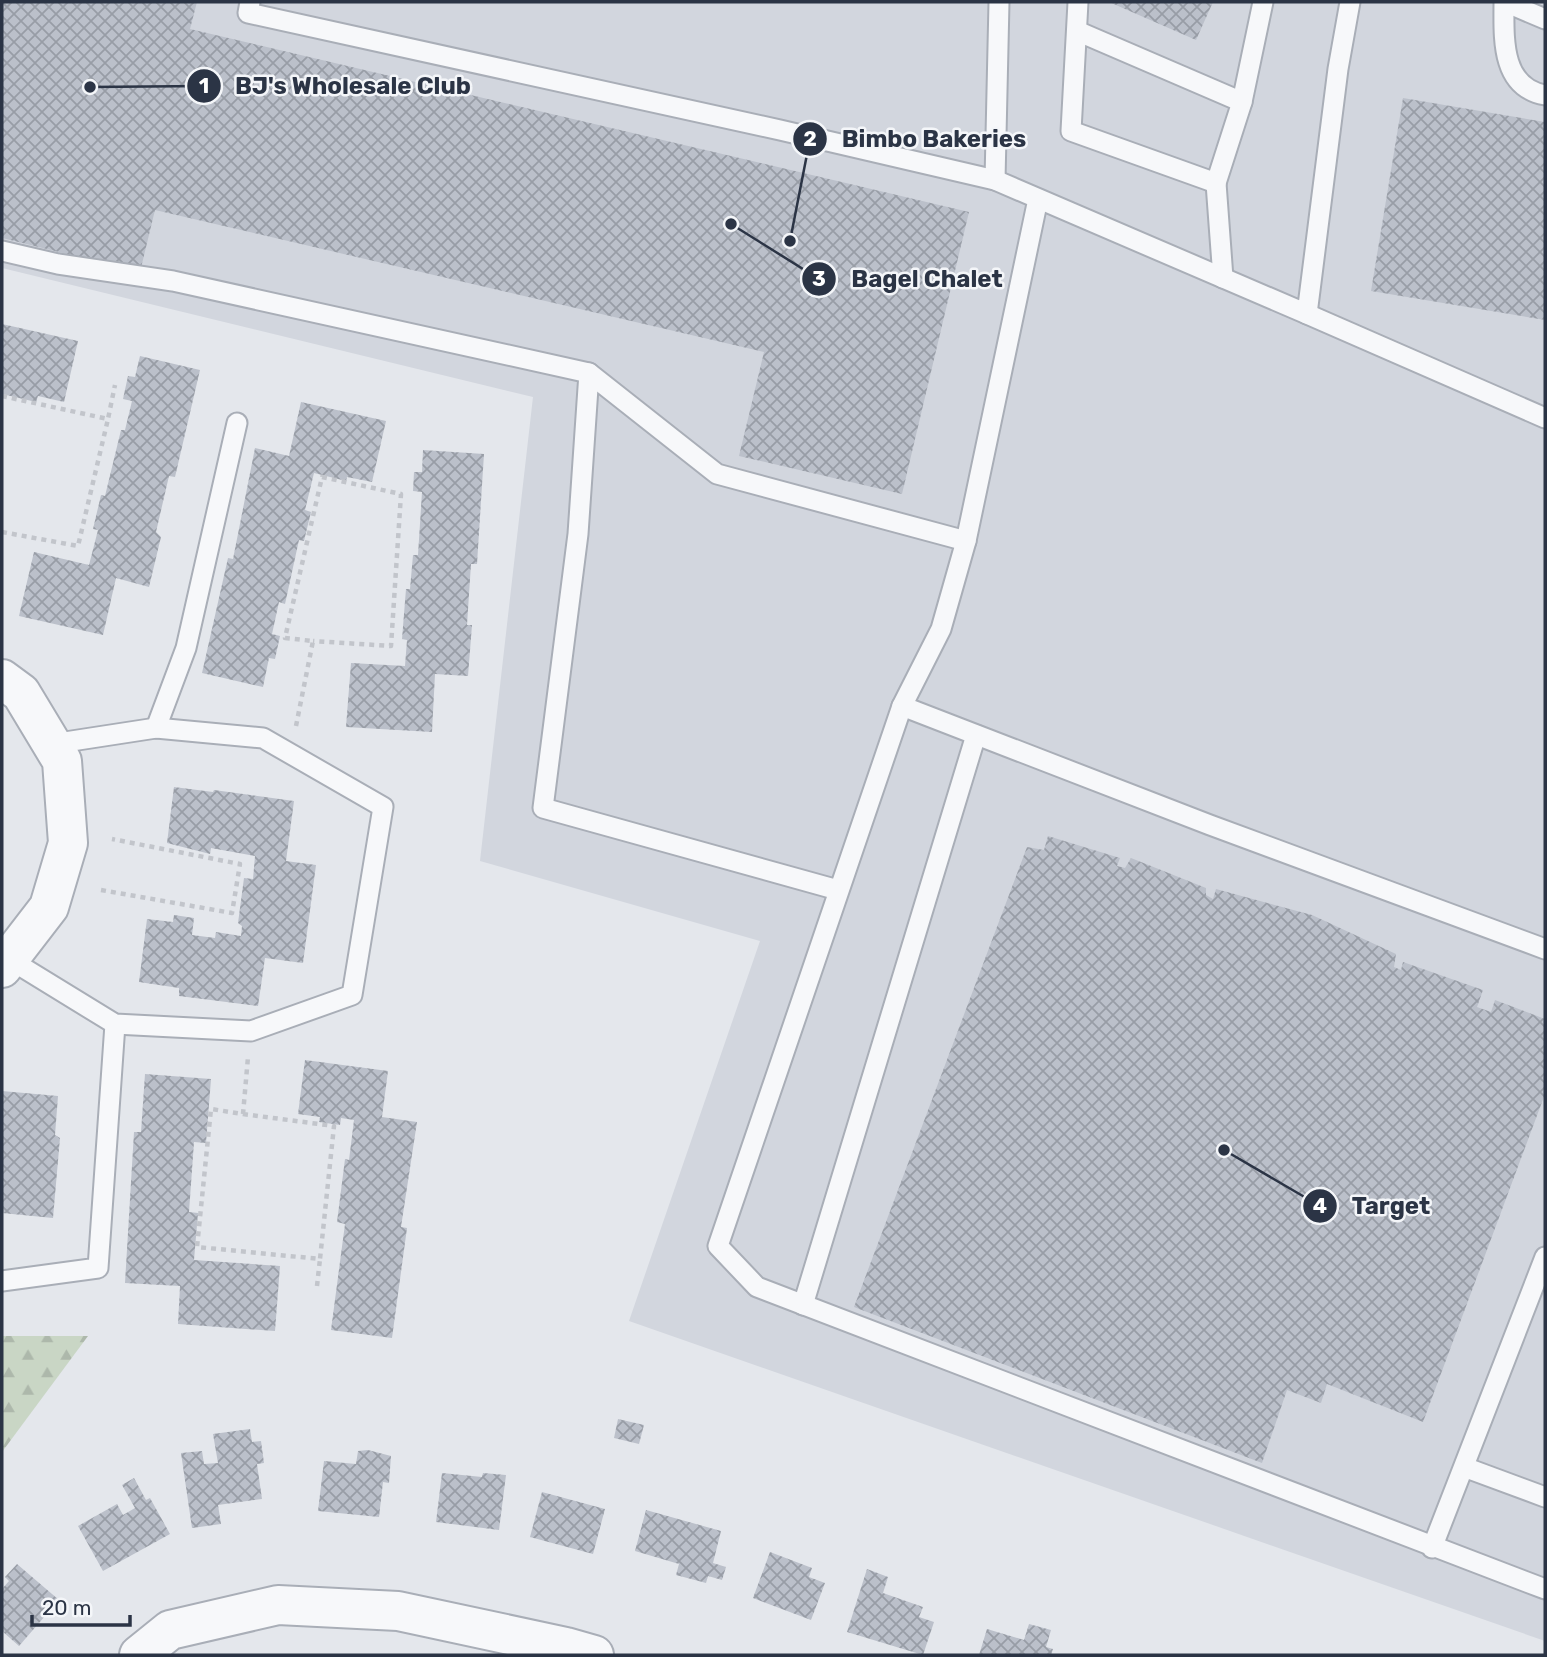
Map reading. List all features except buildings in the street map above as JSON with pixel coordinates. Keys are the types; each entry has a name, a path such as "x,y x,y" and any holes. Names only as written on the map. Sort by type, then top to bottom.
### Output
{"street":[{"path":"2,679 21,693 62,761 68,843 49,907 6,964"},
{"path":"139,1655 170,1630 278,1605 398,1611 594,1655"}],"lane":[{"path":"250,2 248,13 793,132 995,180 1545,418"},
{"path":"995,180 999,2"},
{"path":"1077,2 1071,131 1216,183"},
{"path":"1223,278 1216,183 1242,102 1263,2"},
{"path":"1307,314 1338,69 1350,2"},
{"path":"1545,19 1504,2 1504,48 1510,69 1521,84 1545,94"},
{"path":"1077,31 1242,102"},
{"path":"1038,199 966,541 941,629 902,706 718,1246 757,1287 1545,1590"},
{"path":"2,251 58,264 173,281 589,373 717,474 966,541"},
{"path":"589,373 578,534 543,808 838,890"},
{"path":"156,728 187,648 237,423"},
{"path":"902,706 1201,822 1545,949"},
{"path":"6,964 116,1024 251,1031 352,995 383,807 262,738 156,728 52,744"},
{"path":"803,1305 976,735"},
{"path":"2,1281 98,1268 116,1024"},
{"path":"1432,1548 1545,1257"},
{"path":"1464,1467 1545,1497"}],"path":[{"path":"2,532 78,545 116,385"},
{"path":"2,396 107,419"},
{"path":"322,477 401,494 391,646 313,641 285,638 322,477"},
{"path":"296,727 313,641"},
{"path":"101,890 232,913 240,864 112,839"},
{"path":"243,1114 251,1031"},
{"path":"317,1286 320,1259 334,1126 211,1109 197,1247 320,1259"}],"shaded area":[{"path":"2,2 1545,2 1545,1641 629,1321 760,941 480,861 533,397 2,268"}],"green space":[{"path":"2,1336 88,1336 2,1452"}],"place":[{"name":"BJ's Wholesale Club","path":"90,87"},
{"name":"Bagel Chalet","path":"731,224"},
{"name":"Bimbo Bakeries","path":"790,241"},
{"name":"Target","path":"1224,1150"}]}
